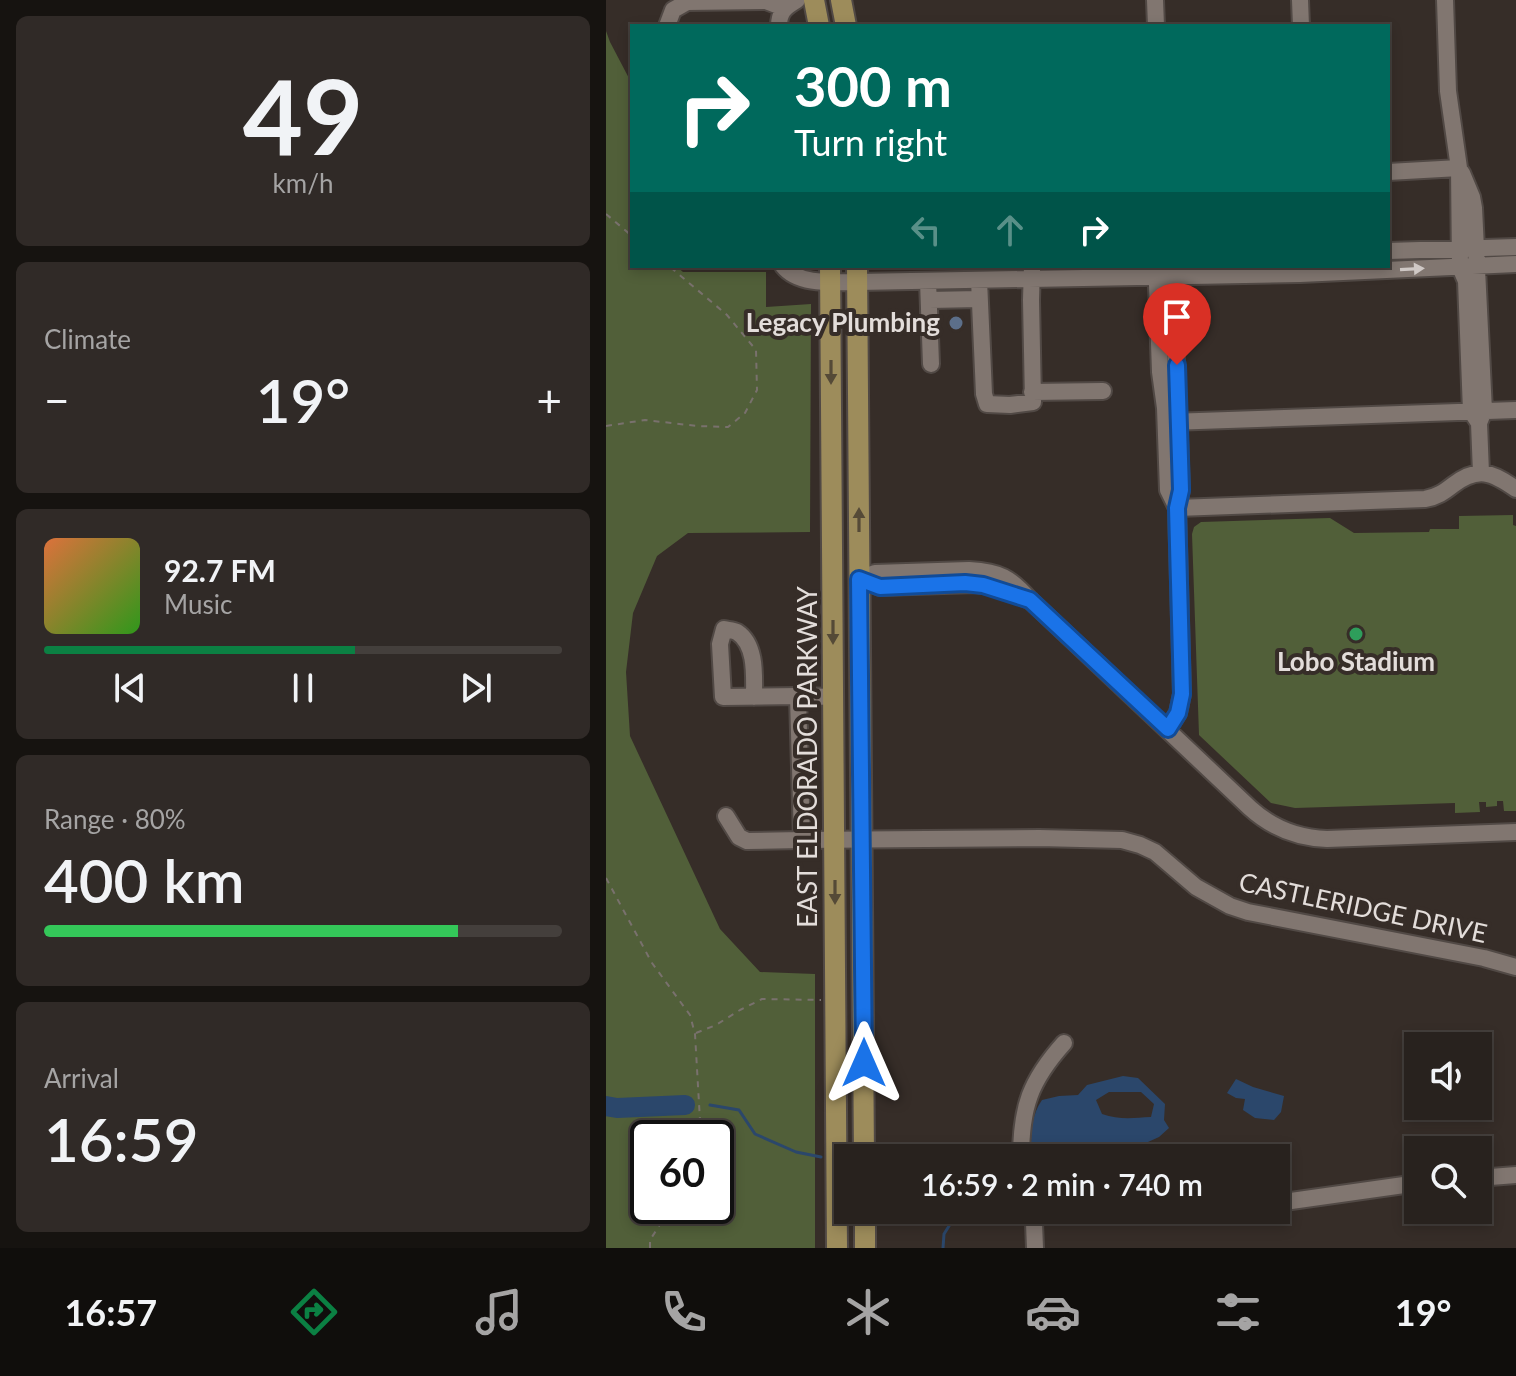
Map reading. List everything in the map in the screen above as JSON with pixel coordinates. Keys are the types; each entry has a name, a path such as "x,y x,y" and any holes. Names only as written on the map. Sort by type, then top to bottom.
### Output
{"main road":[{"path":"814,0 819,24"},
{"path":"841,0 846,24"},
{"name":"EAST ELDORADO PARKWAY","path":"830,274 837,1248"},
{"name":"EAST ELDORADO PARKWAY","path":"858,274 864,1144"},
{"path":"865,1224 865,1248"}],"street":[{"path":"1155,0 1156,24"},
{"path":"1300,0 1301,24"},
{"path":"1445,0 1448,91 1459,168 1460,267 1466,281 1481,473"},
{"path":"668,24 673,10 687,2 766,1 790,4"},
{"path":"779,24 779,18 790,4"},
{"path":"1390,172 1459,168"},
{"path":"1459,168 1472,197 1477,248 1478,415"},
{"path":"1390,251 1516,247"},
{"path":"785,268 806,280 830,274 858,274 928,281 979,280 1032,272 1300,274 1516,264"},
{"path":"1164,271 1157,285 1160,372 1165,408 1172,422 1168,490 1177,508 1182,694 1178,713 1168,729"},
{"path":"979,280 987,404 1033,402 1032,272"},
{"path":"928,281 931,364"},
{"path":"929,300 979,299"},
{"path":"1032,392 1103,391"},
{"path":"1172,422 1478,415 1516,410"},
{"path":"1177,508 1425,499 1442,493 1464,477 1481,473 1500,478 1516,489"},
{"path":"859,579 875,573 983,571 1015,583 1258,815 1274,826 1300,836 1327,839 1516,832"},
{"path":"798,696 802,840"},
{"path":"754,697 833,697"},
{"name":"CASTLERIDGE DRIVE","path":"726,816 739,837 747,841 1122,840 1155,852 1196,887 1248,912 1516,967"},
{"path":"1021,1144 1021,1128 1033,1087 1046,1064 1064,1043"},
{"path":"1492,1177 1516,1175"},
{"path":"1290,1201 1404,1185"},
{"path":"1034,1224 1035,1248"}],"path":[{"path":"606,214 630,234"},
{"path":"606,426 645,420 728,427 745,413 757,390 756,350 727,315 671,268"},
{"path":"606,878 652,963 690,1015 695,1034 700,1120"},
{"path":"695,1034 762,999 824,1000"},
{"path":"650,1248 650,1240 660,1224"}],"green space":[{"path":"606,31 630,80 630,268 678,268 683,272 766,272 766,307 811,304 810,532 688,533 657,556 633,613 626,672 630,736 720,929 760,972 815,974 815,1248 606,1248"},
{"name":"Lobo Stadium","path":"1513,515 1513,525 1516,526 1516,811 1504,811 1503,801 1497,801 1497,806 1486,807 1486,802 1479,802 1480,812 1455,813 1455,803 1295,808 1271,803 1199,735 1192,534 1194,527 1201,522 1330,518 1354,533 1429,532 1430,529 1459,529 1459,516"}],"water":[{"path":"1123,1076 1138,1078 1165,1104 1164,1120 1169,1128 1145,1144 1031,1144 1033,1120 1042,1100 1078,1095 1087,1085","holes":["1109,1092 1141,1092 1154,1104 1151,1117 1120,1118 1102,1114 1096,1100"]},
{"path":"1236,1079 1284,1096 1281,1112 1274,1120 1255,1118 1243,1110 1245,1099 1227,1093"}],"waterway":[{"path":"606,1106 685,1105"},
{"path":"710,1105 739,1110 755,1134 796,1152 821,1157"},
{"path":"943,1248 944,1234 950,1224"}],"place":[{"name":"Legacy Plumbing","path":"956,323"},
{"name":"Lobo Stadium","path":"1356,634"}],"route":[{"path":"864,1063 859,579 880,587 965,583 992,586 1030,600 1168,729 1178,713 1182,694 1177,365"}]}
